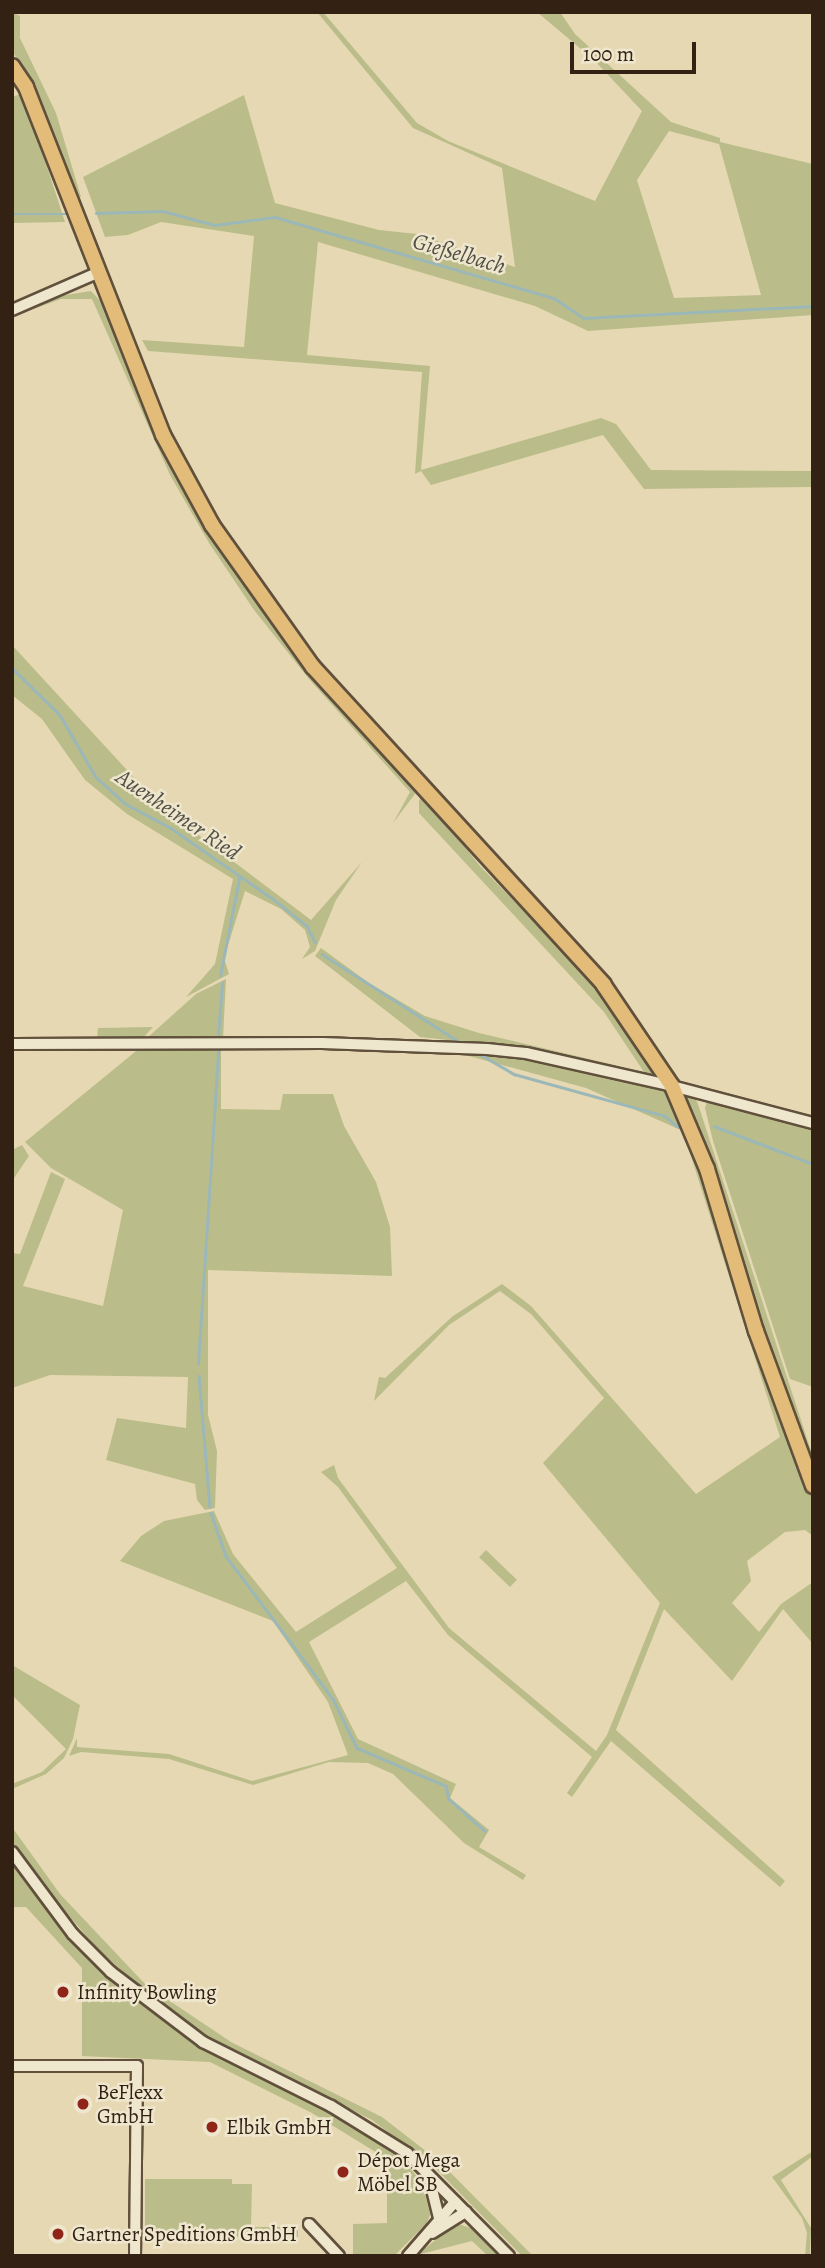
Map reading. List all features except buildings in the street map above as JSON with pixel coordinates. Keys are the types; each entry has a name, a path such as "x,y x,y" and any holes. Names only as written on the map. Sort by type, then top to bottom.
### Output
{"main road":[{"path":"12,66 26,87 72,202 96,273 163,435 212,525 269,611 313,667 603,984 672,1086 707,1169 755,1331 813,1486"}],"street":[{"path":"12,310 96,273"},
{"path":"12,1044 487,1049 526,1053 813,1122"},
{"path":"12,1852 73,1934 158,2011 229,2058 369,2127 428,2174 509,2256"},
{"path":"12,2066 137,2066 135,2256"},
{"path":"428,2174 439,2218"},
{"path":"432,2233 439,2218 455,2202"},
{"path":"408,2256 432,2233 466,2212"},
{"path":"309,2224 339,2256"}],"green space":[{"path":"12,12 20,16 20,38 56,113 81,197 76,198 43,107 13,52"},
{"path":"317,12 323,12 417,123 448,141 595,201 642,111 594,60 537,12 560,12 575,34 671,122 720,138 720,142 813,164 813,315 588,331 535,306 318,242 307,355 430,366 421,470 601,418 616,424 651,470 813,471 813,487 644,489 603,435 431,485 421,471 415,474 422,372 148,351 142,340 244,347 254,236 161,222 128,235 105,237 83,177 244,95 275,203 379,230 417,234 515,267 502,168 413,128","holes":["669,131 719,144 761,295 674,298 637,180"]},
{"path":"23,93 65,222 12,223 12,97"},
{"path":"91,291 104,305 151,420 234,569 288,642 418,790 393,823 410,792 309,679 254,610 209,543 170,475 92,299 61,299 12,317 54,297"},
{"path":"12,645 160,806 311,920 362,862 336,900 315,951 302,959 310,947 305,930 281,909 245,891 224,958 229,974 186,997 215,964 233,879 127,814 85,780 42,719 12,695"},
{"path":"424,796 480,866 604,994 660,1073 657,1077 522,1048 420,1037 315,956 321,948 369,983 425,1016 479,1033 644,1072 604,1012 419,813 419,800"},
{"path":"226,979 223,1039 147,1038 196,994"},
{"path":"153,1027 142,1039 97,1040 98,1028"},
{"path":"141,1047 221,1048 221,1109 280,1110 283,1094 333,1094 344,1126 376,1182 390,1227 392,1276 208,1270 208,1415 217,1451 215,1508 205,1510 197,1500 195,1484 106,1460 117,1418 186,1428 188,1377 50,1375 12,1388 12,1253 20,1254 51,1172 65,1179 23,1286 103,1306 123,1210 51,1168 25,1142"},
{"path":"451,1051 546,1058 667,1087 685,1126 813,1501 813,1536 805,1530 785,1532 747,1561 751,1581 732,1603 759,1632 781,1604 813,1582 813,1644 783,1609 732,1681 664,1609 616,1730 785,1881 780,1887 611,1741 572,1797 567,1793 592,1757 448,1635 406,1581 309,1642 358,1739 456,1784 450,1798 489,1830 479,1847 526,1875 523,1880 464,1843 393,1774 368,1763 329,1762 253,1785 169,1759 81,1752 69,1756 77,1738 77,1747 169,1754 252,1781 348,1755 328,1702 273,1621 120,1561 141,1536 164,1521 214,1511 233,1554 296,1632 397,1568 338,1487 321,1472 334,1465 338,1478 449,1628 596,1751 607,1735 660,1603 543,1463 604,1398 531,1314 500,1291 449,1325 374,1401 379,1377 385,1378 453,1316 502,1284 531,1306 696,1494 780,1437 683,1131 586,1088"},
{"path":"686,1094 695,1097 698,1104 813,1457 813,1476 683,1096"},
{"path":"708,1098 813,1126 813,1387 790,1379 713,1141 705,1108"},
{"path":"22,1145 29,1156 12,1181 12,1150"},
{"path":"486,1550 517,1580 510,1587 479,1557"},
{"path":"12,1665 80,1705 73,1739 64,1758 46,1774 12,1789 12,1784 42,1772 66,1749 12,1695"},
{"path":"12,1827 60,1894 146,1985 231,2042 382,2117 440,2162 533,2256 522,2256 435,2168 372,2120 219,2044 145,1992 96,1947 43,1886 12,1841"},
{"path":"12,1861 55,1919 113,1980 152,2012 222,2058 346,2118 397,2151 431,2195 433,2209 426,2224 394,2256 353,2256 353,2224 387,2223 387,2159 312,2113 210,2062 82,2056 82,1968 26,1907 12,1907"},
{"path":"813,2151 813,2156 781,2180 811,2228 810,2254 805,2256 807,2233 802,2218 772,2177"},
{"path":"145,2179 232,2179 232,2184 252,2184 251,2227 298,2227 298,2237 145,2236"},
{"path":"456,2223 476,2230 501,2256 488,2256 472,2241 417,2255"}],"waterway":[{"name":"Gießelbach","path":"96,213 163,211 215,225 275,217 554,298 584,318 813,306"},
{"name":"Gießelbach","path":"12,214 67,214"},
{"name":"Auenheimer Ried","path":"12,668 60,715 96,777 126,804 171,828 273,899 307,926 315,942"},
{"path":"220,976 239,879"},
{"name":"Auenheimer Ried","path":"322,954 463,1044"},
{"path":"218,1036 222,983"},
{"path":"198,1364 218,1051"},
{"name":"Auenheimer Ried","path":"478,1053 514,1074 665,1116 677,1126"},
{"name":"Auenheimer Ried","path":"714,1126 813,1164"},
{"path":"199,1376 210,1507"},
{"path":"211,1513 226,1556 333,1699 357,1748 446,1786 449,1799 485,1831"}],"place":[{"name":"Infinity Bowling","path":"63,1992"},
{"name":"BeFlexx GmbH","path":"83,2104"},
{"name":"Elbik GmbH","path":"212,2127"},
{"name":"Dépot Mega Möbel SB","path":"343,2172"},
{"name":"Gartner Speditions GmbH","path":"58,2234"}]}
